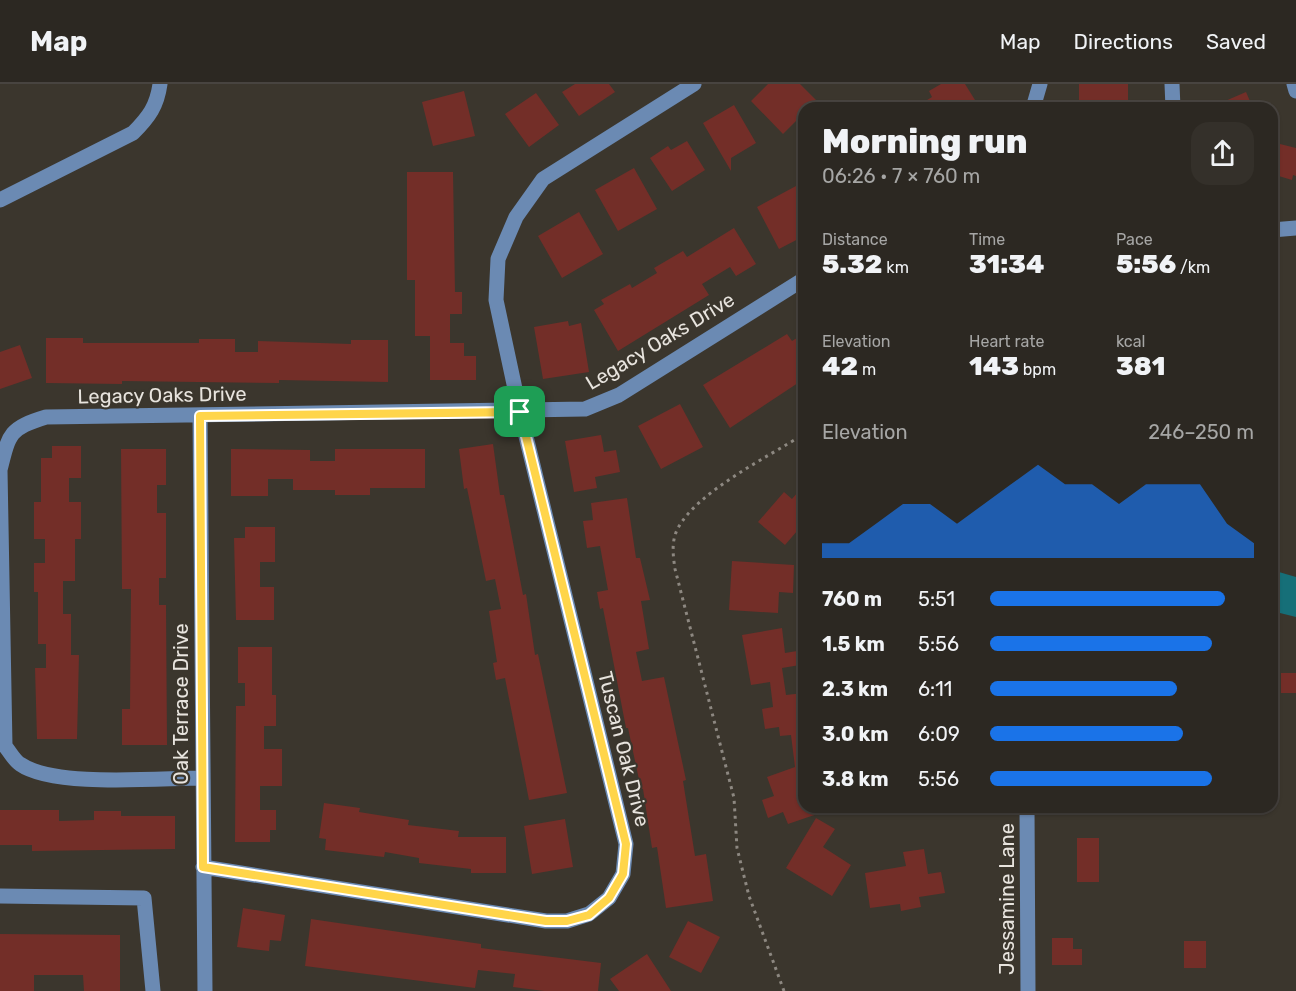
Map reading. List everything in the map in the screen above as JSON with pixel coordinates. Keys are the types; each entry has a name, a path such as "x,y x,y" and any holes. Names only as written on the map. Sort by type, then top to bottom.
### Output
{"street":[{"path":"0,200 133,133 149,118 158,102 160,84"},
{"name":"Tuscan Oak Drive","path":"203,867 546,921 567,921 589,915 609,898 623,874 626,844 520,412 496,300 498,259 516,217 543,179 694,84"},
{"path":"1035,102 1040,84"},
{"path":"1172,84 1173,102"},
{"path":"1294,84 1296,91"},
{"path":"1278,230 1296,228"},
{"name":"Legacy Oaks Drive","path":"203,777 74,778 42,774 19,764 5,746 0,470 8,441 20,425 46,417 520,412 585,409 619,395 798,283"},
{"name":"Oak Terrace Drive","path":"200,416 205,991"},
{"name":"Jessamine Lane","path":"1027,813 1028,991"},
{"path":"0,896 144,898 153,991"}],"path":[{"path":"784,991 749,896 740,858 734,798 675,569 672,547 677,530 705,497 798,438"}],"water":[{"path":"1278,572 1296,577 1296,617 1278,612"}],"building":[{"path":"575,84 609,84 615,92 579,116 562,92"},
{"path":"768,84 800,84 817,101 798,102 798,119 783,134 751,101"},
{"path":"941,84 965,84 976,102 924,102 932,97 929,91"},
{"path":"1079,84 1128,84 1128,102 1079,102"},
{"path":"464,91 475,136 433,146 422,102"},
{"path":"1246,92 1250,102 1223,102"},
{"path":"536,93 559,125 529,147 505,114"},
{"path":"734,105 756,143 731,158 731,171 703,123"},
{"path":"687,141 705,170 672,191 650,158 668,146 671,150"},
{"path":"1278,144 1296,148 1296,176 1293,175 1292,180 1278,176"},
{"path":"634,168 657,209 618,231 595,190"},
{"path":"407,172 453,172 455,292 462,292 462,314 450,314 450,343 464,343 464,356 476,356 476,380 430,380 430,336 415,336 415,280 407,280"},
{"path":"796,186 798,190 798,239 779,249 757,207"},
{"path":"579,212 603,254 562,278 538,236"},
{"path":"734,228 756,264 736,276 730,267 702,284 709,295 618,351 594,310 604,304 601,300 630,284 632,288 657,273 654,268 683,251 687,257"},
{"path":"568,321 569,326 581,323 589,372 543,379 534,327"},
{"path":"787,334 792,341 798,337 798,383 730,428 703,385"},
{"path":"46,338 83,338 83,343 199,343 199,339 235,339 235,352 258,352 258,341 351,344 351,340 388,340 388,382 279,380 279,383 122,381 122,384 46,383"},
{"path":"20,345 32,378 0,389 0,352"},
{"path":"680,404 703,447 661,469 638,426"},
{"path":"601,435 604,452 616,450 620,472 595,477 597,488 574,492 565,441"},
{"path":"493,444 500,495 504,495 523,595 526,594 535,655 538,654 567,793 529,800 505,678 496,680 493,663 497,662 489,611 501,609 495,579 486,581 467,488 464,489 459,449"},
{"path":"52,446 81,446 81,478 69,478 69,502 81,502 81,539 75,539 75,581 63,581 63,614 71,614 71,655 79,655 77,739 37,739 35,668 46,668 46,644 38,644 38,592 34,592 34,563 45,563 45,539 34,539 34,502 41,502 41,458 52,458"},
{"path":"121,449 166,449 166,485 157,485 157,513 166,513 166,578 159,578 159,605 166,605 167,745 122,745 122,709 130,709 131,589 122,589"},
{"path":"231,449 310,450 310,461 335,461 335,449 425,449 425,488 370,488 370,495 335,495 335,490 293,490 293,479 268,479 268,496 231,496"},
{"path":"784,492 792,499 798,492 798,530 785,545 758,522"},
{"path":"627,498 636,558 640,558 650,600 641,601 649,649 636,652 642,681 664,677 686,780 683,781 695,856 706,854 713,901 666,908 657,847 652,848 643,789 641,789 628,728 626,728 603,608 600,609 597,592 608,590 600,546 587,548 583,521 593,520 591,503"},
{"path":"245,527 275,527 275,562 260,562 260,587 274,587 274,620 236,620 234,538 245,538"},
{"path":"732,561 794,565 793,593 779,592 778,613 729,610"},
{"path":"782,628 785,653 797,651 798,665 782,668 786,695 798,694 798,813 820,813 788,824 783,812 768,818 762,800 774,796 767,777 795,767 791,735 780,736 779,727 765,729 762,709 773,707 770,682 751,685 742,635"},
{"path":"238,647 272,647 272,695 276,695 276,726 264,726 264,749 282,749 282,786 260,786 260,810 276,810 276,830 270,830 270,842 235,842 236,706 245,706 245,683 238,683"},
{"path":"1281,673 1296,673 1296,693 1281,693"},
{"path":"324,803 360,808 359,812 409,820 408,825 459,831 458,837 506,837 506,873 471,873 471,869 419,863 419,858 385,852 384,857 325,850 326,839 319,838"},
{"path":"0,810 59,810 59,821 94,820 94,811 121,811 121,816 175,816 175,849 32,851 32,845 0,845"},
{"path":"816,818 835,829 823,847 851,865 832,896 786,868"},
{"path":"565,819 573,867 532,874 524,826"},
{"path":"1077,838 1099,838 1099,882 1077,882"},
{"path":"924,849 928,874 941,872 945,893 919,897 921,907 901,911 900,904 870,908 865,873 906,866 903,852"},
{"path":"243,908 285,915 281,941 270,940 269,951 237,947"},
{"path":"311,919 481,944 481,948 601,963 598,991 544,991 513,987 515,974 478,970 475,988 305,966"},
{"path":"688,921 720,937 701,973 669,957"},
{"path":"0,934 120,935 120,991 84,991 83,975 34,975 34,991 0,991"},
{"path":"1052,938 1073,938 1073,949 1082,949 1082,965 1052,965"},
{"path":"1184,941 1206,941 1206,968 1184,968"},
{"path":"647,954 671,991 619,991 610,979"}],"route":[{"path":"520,412 626,844 623,874 609,898 589,915 567,921 546,921 203,867 200,416 520,412"}]}
